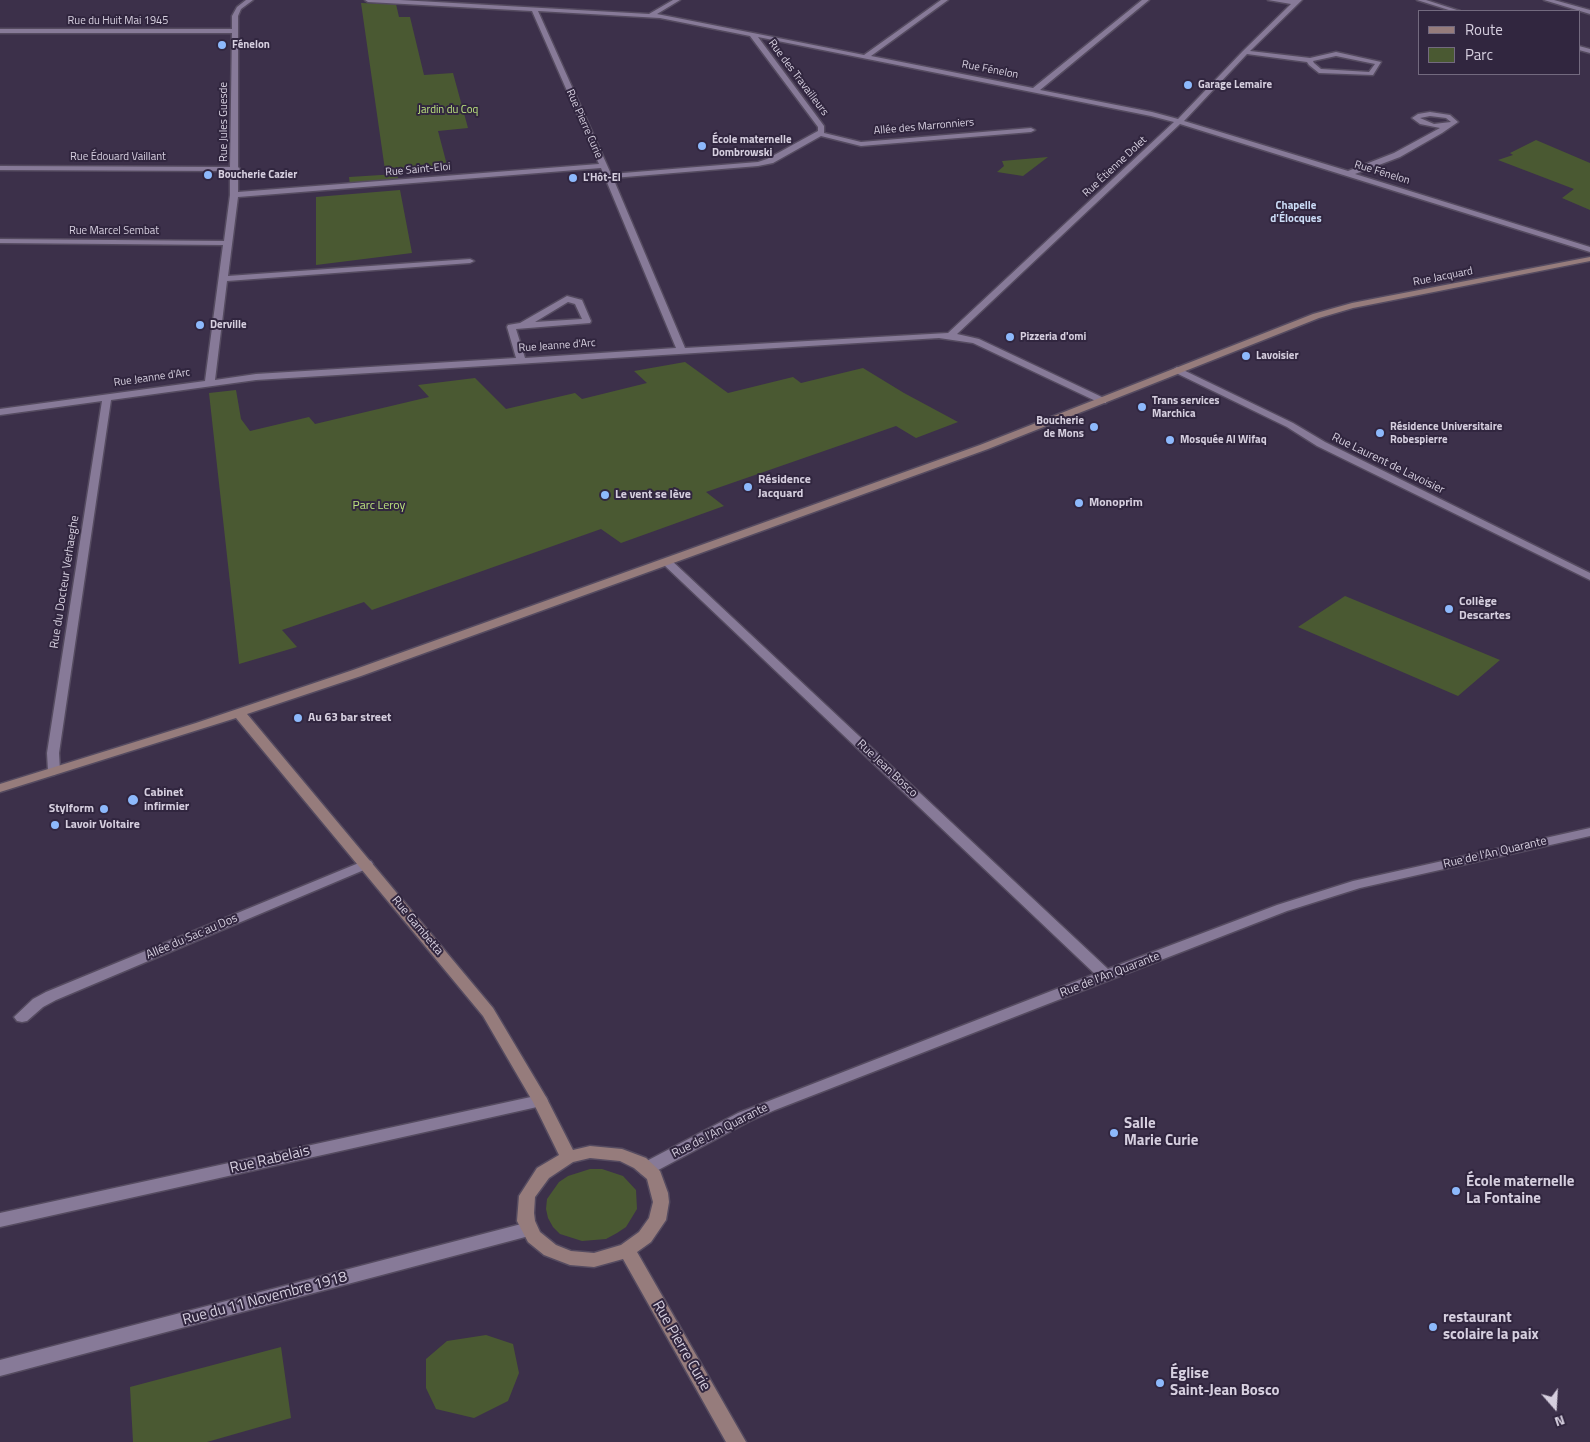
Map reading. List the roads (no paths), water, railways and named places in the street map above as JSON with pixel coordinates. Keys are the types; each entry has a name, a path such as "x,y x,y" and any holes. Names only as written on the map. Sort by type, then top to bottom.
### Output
{"street":[{"name":"Rue Jules Guesde","path":"210,382 236,169 236,12 250,0"},
{"name":"Rue Fénelon","path":"368,0 651,14 1035,90 1179,121 1590,250"},
{"path":"651,14 677,0"},
{"path":"865,57 944,0"},
{"path":"1035,90 1146,0"},
{"path":"1271,0 1298,2"},
{"path":"1420,0 1454,10"},
{"path":"1547,0 1590,12"},
{"name":"Rue Étienne Dolet","path":"950,336 1179,121 1298,2"},
{"name":"Rue Pierre Curie","path":"534,9 608,176 681,350"},
{"name":"Rue du Huit Mai 1945","path":"0,30 236,31"},
{"name":"Rue des Travailleurs","path":"752,34 822,127 820,134"},
{"path":"1246,52 1310,60 1336,54 1379,63 1372,74 1319,71 1310,60"},
{"path":"1347,174 1397,155 1440,132 1446,126 1454,124 1455,120 1448,116 1420,115 1415,118 1422,124 1446,126"},
{"name":"Allée des Marronniers","path":"820,134 861,144 1031,130"},
{"path":"608,176 758,164 770,161 820,134"},
{"name":"Rue Saint-Eloi","path":"234,195 603,166"},
{"name":"Rue Édouard Vaillant","path":"0,168 236,169"},
{"name":"Rue Marcel Sembat","path":"0,241 228,243"},
{"name":"Rue Jacquard","path":"0,788 238,713 357,673 667,562 984,447 1301,321 1343,308 1590,258"},
{"path":"223,279 470,261"},
{"path":"520,361 511,326 587,321 579,302 568,299 523,325"},
{"name":"Rue Jeanne d'Arc","path":"0,412 264,376 681,350 950,336 966,338 986,345 1103,401"},
{"name":"Rue Laurent de Lavoisier","path":"1176,370 1290,424 1329,448 1590,577"},
{"name":"Rue du Docteur Verhaeghe","path":"54,771 53,752 106,397"},
{"name":"Rue Jean Bosco","path":"667,562 1107,977"},
{"name":"Rue Gambetta","path":"238,713 488,1012 540,1101 568,1157"},
{"name":"Rue de l'An Quarante","path":"648,1169 744,1117 769,1106 1282,908 1334,891 1590,832"},
{"name":"Allée du Sac au Dos","path":"22,1017 38,1003 51,996 366,864"},
{"name":"Rue Rabelais","path":"0,1220 540,1101"},
{"path":"590,1152 612,1152 632,1158 648,1169 658,1184 662,1202 660,1211 652,1228 645,1237 627,1250 594,1260 570,1258 550,1250 534,1237 529,1229 525,1212 527,1196 531,1188 543,1173 568,1157 590,1152"},
{"name":"Rue du 11 Novembre 1918","path":"0,1368 529,1229"},
{"name":"Rue Pierre Curie","path":"627,1250 736,1442"}],"place":[{"name":"Fénelon","path":"222,45"},
{"name":"Garage Lemaire","path":"1188,85"},
{"name":"École maternelle Dombrowski","path":"702,146"},
{"name":"Boucherie Cazier","path":"208,175"},
{"name":"L'Hôt-El","path":"573,178"},
{"name":"Derville","path":"200,325"},
{"name":"Pizzeria d'omi","path":"1010,337"},
{"name":"Lavoisier","path":"1246,356"},
{"name":"Trans services Marchica","path":"1142,407"},
{"name":"Boucherie de Mons","path":"1094,427"},
{"name":"Résidence Universitaire Robespierre","path":"1380,433"},
{"name":"Mosquée Al Wifaq","path":"1170,440"},
{"name":"Résidence Jacquard","path":"748,487"},
{"name":"Le vent se lève","path":"605,495"},
{"name":"Monoprim","path":"1079,503"},
{"name":"Collège Descartes","path":"1449,609"},
{"name":"Au 63 bar street","path":"298,718"},
{"name":"Cabinet infirmier","path":"133,800"},
{"name":"Stylform","path":"104,809"},
{"name":"Lavoir Voltaire","path":"55,825"},
{"name":"Salle Marie Curie","path":"1114,1133"},
{"name":"École maternelle La Fontaine","path":"1456,1191"},
{"name":"restaurant scolaire la paix","path":"1433,1327"},
{"name":"Église Saint-Jean Bosco","path":"1160,1383"}],"district":[{"name":"Chapelle d'Élocques","path":"1296,212"}],"park label":[{"name":"Jardin du Coq","path":"448,110"},
{"name":"Parc Leroy","path":"379,506"}]}
